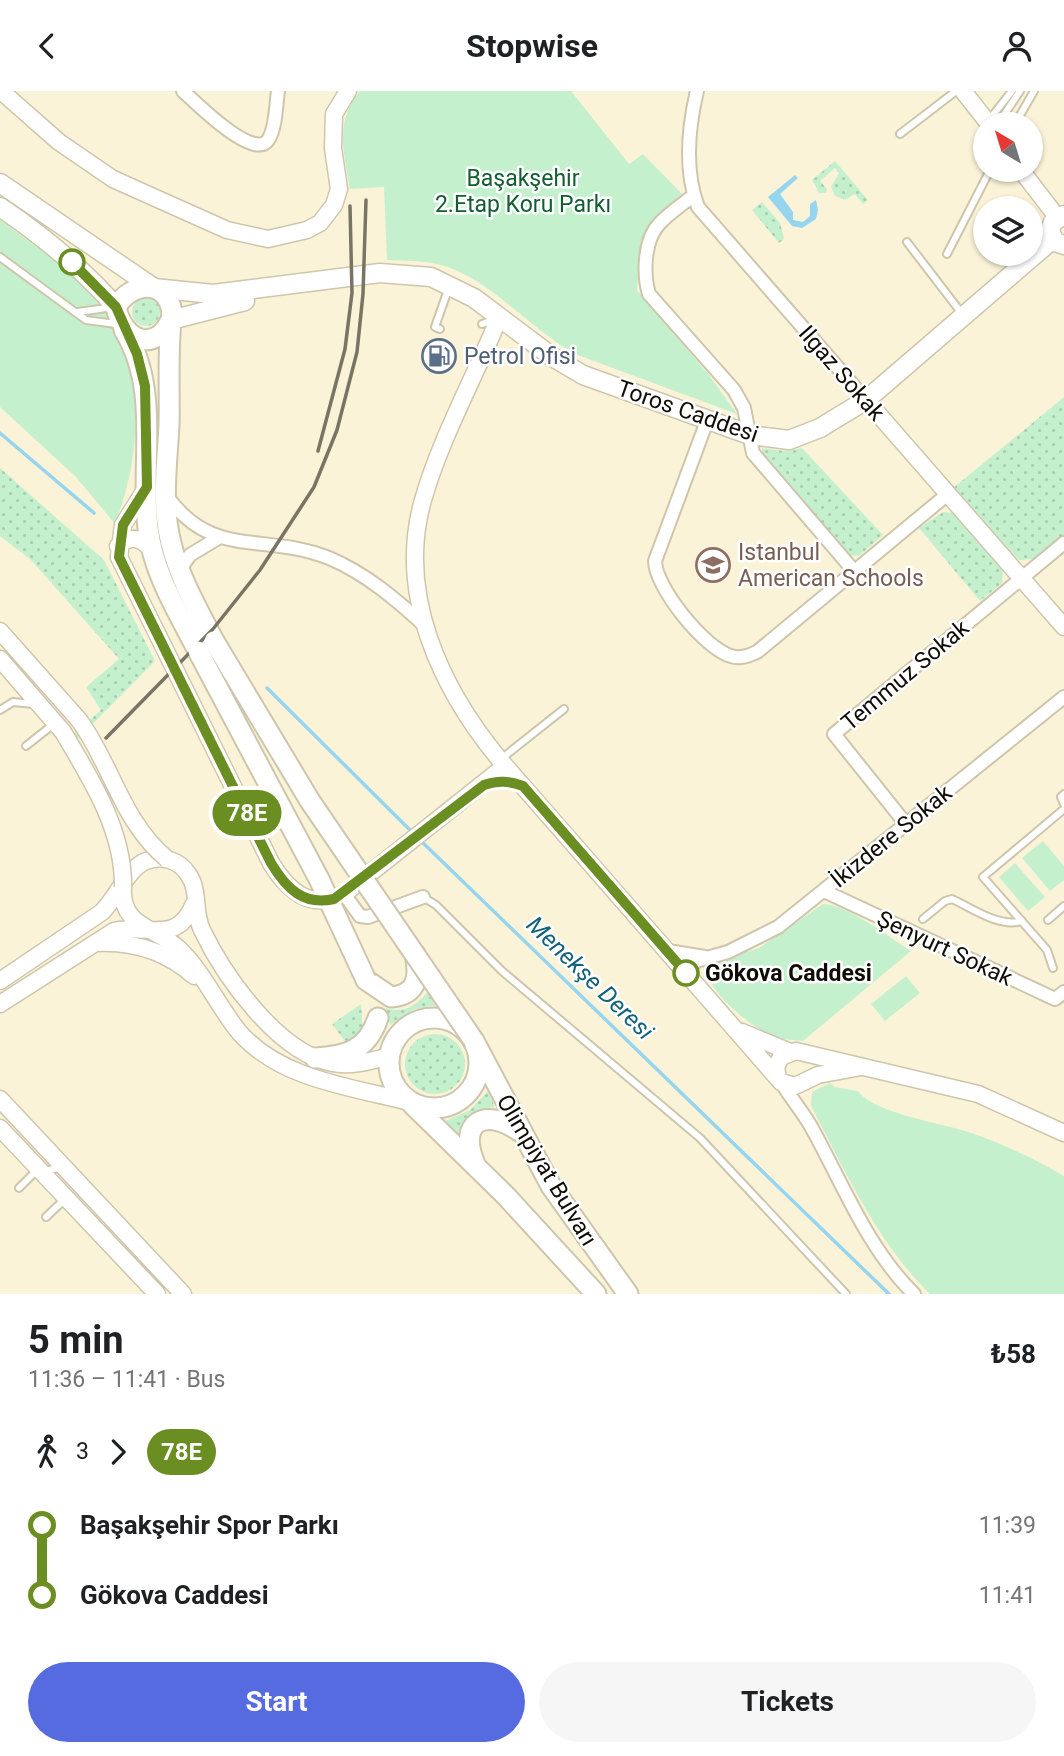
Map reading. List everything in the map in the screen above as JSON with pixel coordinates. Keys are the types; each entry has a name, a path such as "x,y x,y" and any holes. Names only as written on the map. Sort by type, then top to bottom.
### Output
{"main road":[{"path":"0,183 154,288 170,304 166,494 171,544 206,646 366,980 390,1056 393,1082 596,1294"},
{"path":"0,207 60,251 118,317 127,333 143,340 160,335 171,320"},
{"path":"1058,242 1050,226 1060,216"},
{"name":"Toros Caddesi","path":"154,288 213,294 380,273 418,274 450,285 474,298 583,375 750,435 789,440 820,428 866,400 963,315 1058,242"},
{"name":"Toros Caddesi","path":"171,320 242,301 375,283 408,281 450,285"},
{"path":"154,288 137,287 121,298 118,317 137,354 145,386 147,487 152,550 168,593 206,646"},
{"name":"Olimpiyat Bulvarı","path":"206,646 474,1041 520,1132 573,1221 628,1294"},
{"path":"366,980 391,997 403,996 414,988 418,978 415,954"},
{"path":"314,1058 354,1053 369,1039 378,1019"},
{"path":"390,1056 402,1032 426,1019 454,1023 474,1041 479,1055 479,1070 465,1096 439,1108 410,1102"},
{"path":"476,1166 469,1150 468,1137 474,1125 486,1118 500,1119 520,1132"}],"street":[{"path":"1,91 59,142 113,179 227,230 268,239 307,230 320,223 334,205 339,189 332,148 334,114 348,91"},
{"path":"183,91 228,130 255,146 263,145 270,139 278,91"},
{"name":"Ilgaz Sokak","path":"697,91 690,135 694,195 704,216 1023,577 1064,627"},
{"path":"963,91 981,112"},
{"path":"1031,182 1060,216"},
{"path":"694,195 658,225 651,240 644,277 649,293 734,390 744,408 753,453 854,571"},
{"path":"499,318 423,501 417,571 425,627 447,683 486,743 779,1080 809,1123 883,1256 914,1294"},
{"path":"707,421 655,561 655,569 668,594 704,636 720,651 743,658 757,652 949,493"},
{"path":"147,487 128,513 118,546 119,557 280,878 291,891 306,899 320,902 344,894 480,788 503,763"},
{"path":"166,494 189,522 218,538 303,549 331,559 383,591 425,627"},
{"path":"118,546 135,538 152,550"},
{"path":"180,569 190,555 218,538"},
{"name":"Temmuz Sokak","path":"906,824 834,734 1064,543"},
{"path":"0,631 79,720 129,816 144,837 167,859 178,863 193,881 194,904 202,931 253,1008 282,1038 314,1058 347,1064 390,1056"},
{"path":"0,650 29,661"},
{"path":"0,659 60,727 115,831 124,866 122,898 130,917 177,946 192,962 240,1033 277,1062 307,1076 410,1102"},
{"name":"İkizdere Sokak","path":"686,973 696,961 767,933 824,891 1064,697"},
{"path":"60,727 69,717 79,720"},
{"path":"480,788 490,767 486,743"},
{"path":"480,788 504,781 523,786"},
{"path":"0,981 102,912 123,887 127,877 144,861 167,859"},
{"name":"Şenyurt Sokak","path":"824,891 1055,999 1064,992"},
{"path":"344,894 360,916 368,917 423,897"},
{"path":"0,1004 114,931 146,929 158,932 181,924 194,904"},
{"path":"94,944 120,943 164,955 184,966 209,989"},
{"path":"668,951 709,958"},
{"path":"698,988 697,971 709,958"},
{"path":"736,1030 798,1054 923,1079 978,1094 1014,1107 1064,1133"},
{"path":"779,1080 778,1062 798,1054"},
{"path":"798,1054 811,1072 802,1090 802,1101 809,1123"},
{"path":"779,1080 795,1086 818,1075 861,1067"},
{"path":"0,1099 183,1294"},
{"path":"0,1128 157,1294"}],"lane":[{"path":"900,134 956,91"},
{"path":"998,112 1012,91"},
{"path":"1001,112 1020,91"},
{"path":"1022,112 1034,91"},
{"path":"947,254 984,182"},
{"path":"907,242 963,315"},
{"path":"0,257 89,322 113,322 118,317"},
{"path":"440,329 435,327 450,285"},
{"path":"78,312 118,317"},
{"path":"482,324 499,318"},
{"path":"0,711 13,702 44,706"},
{"path":"503,763 564,709"},
{"path":"26,746 60,727"},
{"path":"1053,968 1047,950 983,877 1064,806 1061,797 1064,794"},
{"path":"423,897 436,905 502,971 700,1138 846,1294"},
{"path":"923,919 945,901 952,899 992,919 1015,923 1022,921"},
{"path":"1048,920 1064,907"},
{"path":"19,1188 33,1174 64,1167"},
{"path":"46,1217 66,1198"}],"green space":[{"name":"Başakşehir 2.Etap Koru Parkı","path":"360,91 571,91 629,164 643,154 682,194 657,217 644,235 637,290 709,375 737,414 575,354 492,292 458,271 428,262 387,260 384,187 350,189 345,163 344,126 352,102"},
{"path":"835,161 868,200 863,204 855,194 845,200 835,196 831,187 839,173 835,168 820,181 827,189 826,193 819,193 812,180"},
{"path":"762,202 780,223 784,239 779,243 752,210"},
{"path":"0,220 82,284 110,320 123,348 131,376 135,436 125,495 115,524 76,477 0,407"},
{"path":"146,298 156,302 160,312 156,322 146,326 136,322 132,312 136,302"},
{"path":"1064,397 1064,536 1035,559 1019,560 952,489"},
{"path":"762,448 785,451 802,448 883,535 860,555 848,556 762,453"},
{"path":"0,468 104,560 155,661 65,752 63,743 101,710 86,687 119,659 31,560 0,536"},
{"path":"943,512 955,513 1003,569 1002,583 980,601 919,528"},
{"path":"1043,841 1064,866 1064,880 1050,891 1022,858"},
{"path":"1015,863 1045,897 1028,911 999,877"},
{"path":"823,904 833,905 856,915 911,951 803,1041 775,1037 753,1025 732,1008 714,988 707,970 710,963 759,948"},
{"path":"906,976 920,993 885,1021 871,1004"},
{"path":"428,992 438,1005 415,1009 390,1025 386,1008 405,1009"},
{"path":"361,1004 363,1031 348,1045 332,1024"},
{"path":"435,1034 452,1039 460,1047 465,1064 460,1081 452,1089 435,1094 418,1089 410,1081 405,1064 410,1047 418,1039"},
{"path":"830,1083 835,1087 858,1091 867,1099 896,1113 991,1140 1064,1176 1064,1294 930,1294 878,1229 811,1106 812,1092"},
{"path":"488,1091 495,1107 472,1115 457,1136 441,1123 470,1110"}],"water":[{"path":"795,175 798,178 780,194 793,212 793,220 803,222 810,216 810,204 816,200 818,210 816,219 802,228 792,226 768,197"}],"waterway":[{"name":"Menekşe Deresi","path":"0,433 94,513"},
{"name":"Menekşe Deresi","path":"267,688 412,832"},
{"name":"Menekşe Deresi","path":"420,840 889,1294"}],"railway":[{"path":"106,738 213,629 260,570 314,487 337,430 357,352 363,294 366,200"},
{"path":"318,451 345,349 352,293 350,206"}],"bus line":[{"name":"78E","path":"72,262 116,307 121,326 137,354 145,386 147,487 128,513 123,525 118,546 119,557 271,863 291,891 306,899 320,902 334,899 484,785 504,781 514,783 523,786 686,973"}],"place":[{"name":"Petrol Ofisi","path":"439,356"},
{"name":"Istanbul American Schools","path":"713,565"},
{"name":"Gökova Caddesi","path":"686,973"}]}
